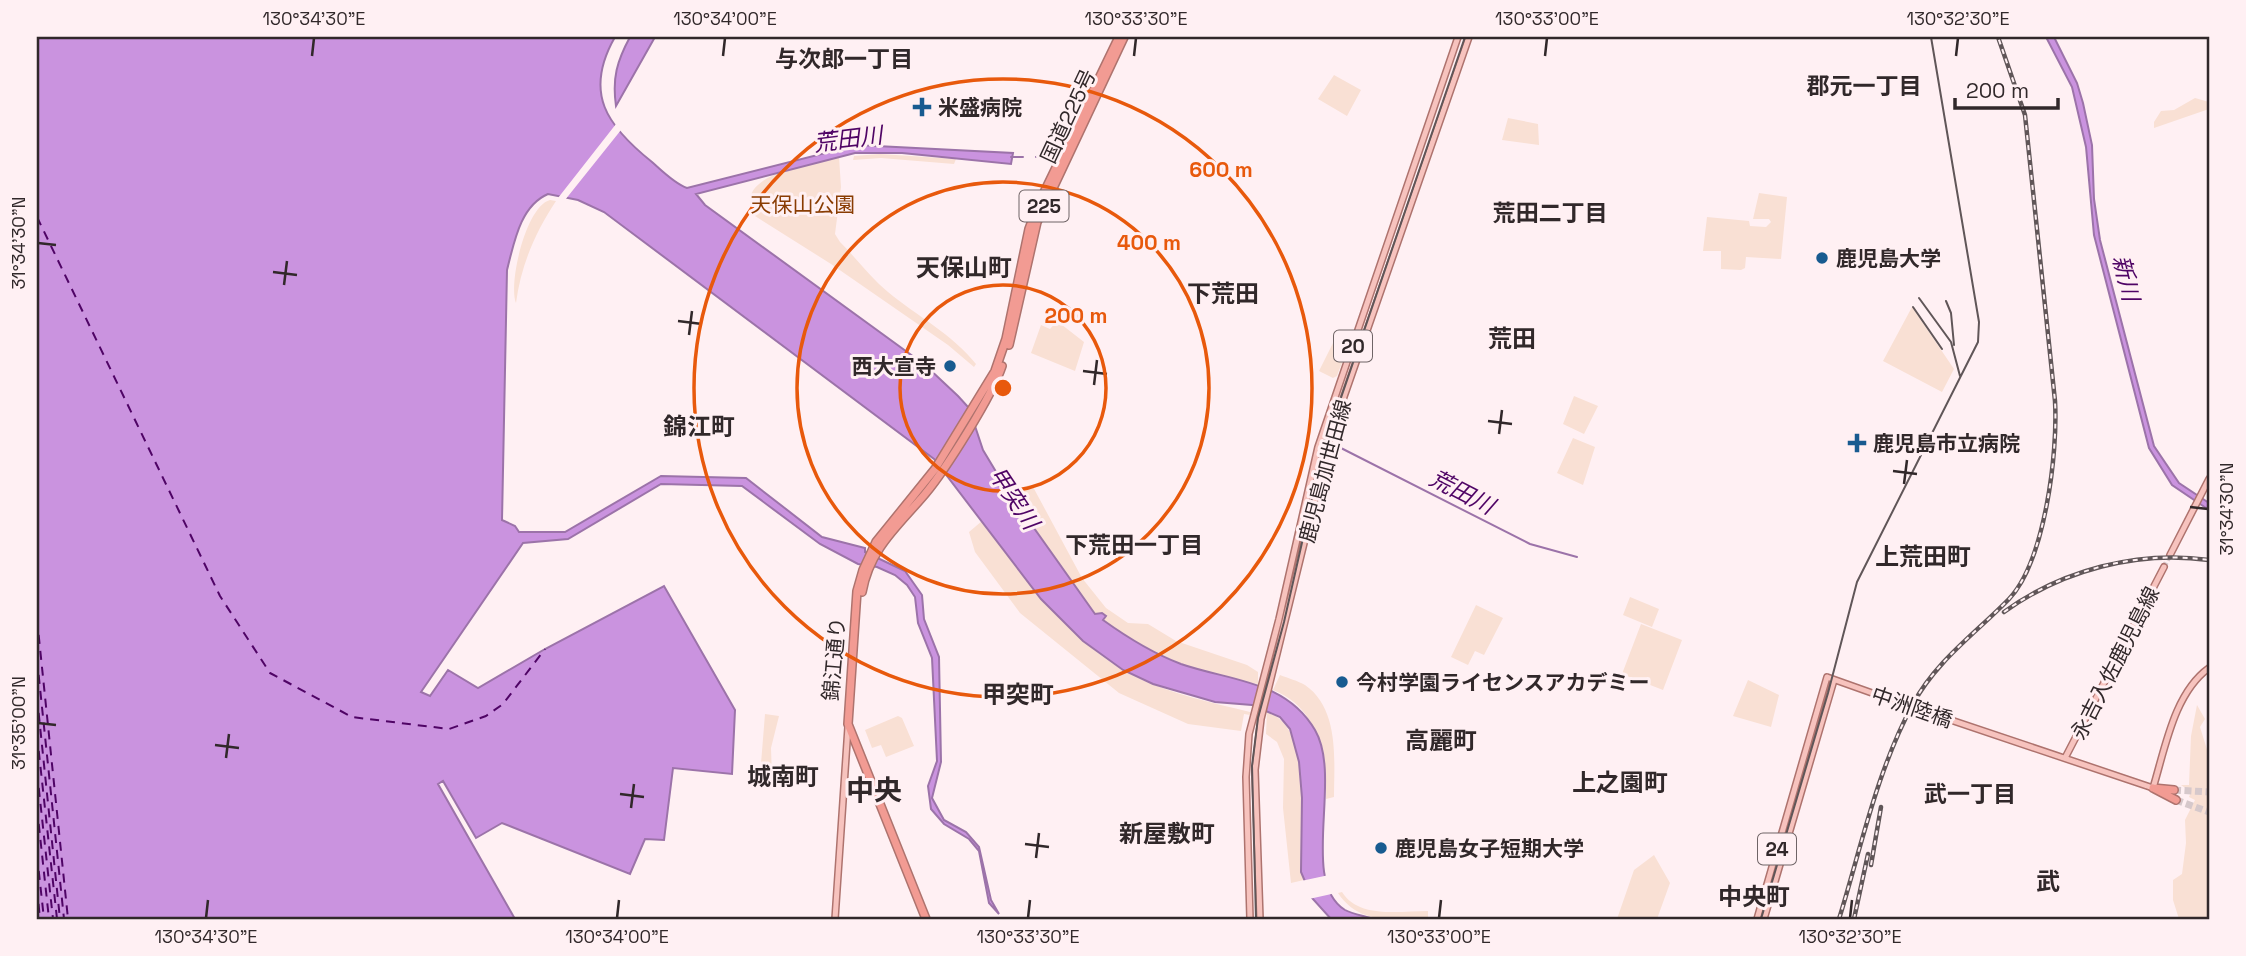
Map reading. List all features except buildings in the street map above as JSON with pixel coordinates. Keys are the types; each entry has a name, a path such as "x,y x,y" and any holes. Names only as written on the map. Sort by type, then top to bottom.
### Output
{"highway":[{"name":"国道225号","path":"1076,137 1119,37"},
{"name":"国道225号","path":"998,372 1013,333 1037,222 1124,37"},
{"name":"錦江通り","path":"848,724 858,591 872,553 888,524 937,472 998,372"},
{"name":"225","path":"848,724 926,919"},
{"path":"2157,788 2174,790"},
{"path":"2157,788 2176,800"}],"main road":[{"name":"鹿児島加世田線","path":"1250,919 1247,754 1253,716 1318,447 1458,37"},
{"name":"鹿児島加世田線","path":"1260,919 1255,761 1261,719 1330,437 1469,37"},
{"path":"2170,555 2209,480"},
{"name":"永吉入佐鹿児島線","path":"2065,758 2164,567"},
{"path":"2157,788 2183,699 2195,680 2209,668"},
{"name":"中洲陸橋","path":"1757,919 1827,677 2065,758"},
{"name":"24","path":"1764,919 1834,680"},
{"path":"835,919 848,724"},
{"name":"24","path":"2065,758 2157,788"}],"green space":[{"path":"1334,75 1361,90 1347,116 1318,99"},
{"path":"2195,98 2209,102 2209,109 2154,128 2154,122 2161,111 2174,110"},
{"path":"1508,118 1538,124 1539,145 1502,140"},
{"path":"880,154 956,159 954,164 881,158 853,160 854,156"},
{"name":"天保山公園","path":"839,157 841,187 835,234 840,242 888,292 967,353 976,364 974,367 948,345 831,264 755,216 750,202 754,190 764,180 795,167"},
{"path":"1759,193 1787,197 1781,259 1746,257 1745,268 1741,270 1721,269 1721,251 1703,251 1707,217 1749,221 1750,226 1766,227 1771,222 1769,219 1753,219"},
{"path":"550,200 556,201 530,250 516,303 515,280 521,247 533,216 541,205"},
{"path":"1912,307 1954,369 1942,392 1883,361"},
{"path":"1057,321 1084,342 1075,371 1031,353 1041,325 1050,329"},
{"path":"1337,335 1342,339 1345,354 1337,376 1333,378 1319,371"},
{"path":"1574,396 1598,406 1584,434 1563,424"},
{"path":"1573,438 1595,447 1583,485 1557,473"},
{"path":"1028,485 1032,485 1082,578 1106,608 1128,623 1148,624 1176,641 1247,665 1258,672 1258,684 1196,669 1157,653 1103,620 1106,616 1103,613 1095,614 1016,502"},
{"path":"982,521 1051,608 1091,647 1113,664 1151,684 1250,712 1250,715 1244,714 1241,731 1188,724 1119,693 1020,613 975,552 969,532"},
{"path":"1630,597 1659,609 1652,627 1623,615"},
{"path":"1476,605 1503,618 1484,655 1475,651 1468,665 1451,657"},
{"path":"1641,624 1682,640 1663,690 1622,674"},
{"path":"1280,675 1305,685 1316,695 1324,708 1333,737 1334,797 1326,799 1322,751 1310,721 1300,708 1273,690"},
{"path":"1748,680 1779,695 1771,727 1733,716"},
{"path":"2197,705 2205,719 2200,727 2209,756 2209,919 2179,919 2173,900 2173,880 2182,874 2186,843 2185,820 2195,800 2189,797 2191,792 2181,785 2189,785 2191,736"},
{"path":"1267,711 1284,723 1294,741 1300,763 1301,860 1304,880 1291,883 1283,808 1284,759 1277,742 1266,734"},
{"path":"765,714 779,716 771,748 772,777 760,776"},
{"path":"898,716 902,718 914,746 886,757 881,745 872,748 865,730"},
{"path":"1654,855 1670,883 1657,919 1617,919 1634,870"},
{"path":"1342,892 1349,901 1369,910 1428,911 1428,919 1390,919 1366,915 1346,903 1338,893"}],"shaded area":[{"path":"37,37 615,37 601,75 601,92 605,107 612,121 636,149 678,184 687,188 857,145 1013,153 1011,164 902,153 855,153 696,194 705,205 925,365 958,396 969,408 983,450 1007,490 1095,614 1102,613 1106,616 1103,620 1160,655 1273,692 1289,701 1303,714 1315,730 1322,750 1325,774 1325,876 1332,896 1345,910 1374,919 1331,919 1312,898 1301,872 1302,798 1299,762 1290,729 1280,717 1252,705 1215,702 1153,684 1123,670 1083,641 1041,599 934,459 604,212 578,200 548,194 538,200 525,216 507,270 502,520 515,526 519,532 565,532 661,476 746,478 822,537 865,548 865,552 905,571 922,595 924,619 939,657 941,762 932,798 944,820 966,832 979,847 991,900 999,914 989,903 979,851 969,839 944,824 931,809 928,786 937,761 932,658 918,623 915,597 907,585 895,575 877,567 858,564 820,544 742,486 661,484 568,539 523,543 421,692 430,696 448,670 478,688 664,586 735,710 732,774 673,768 664,840 645,839 630,874 502,823 476,838 443,781 438,784 515,919 37,919"},
{"path":"630,37 655,37 616,106 617,70"},
{"path":"2046,37 2054,37 2077,83 2083,103 2092,145 2094,199 2100,240 2154,446 2179,483 2209,503 2209,510 2172,485 2149,448 2094,235 2086,147 2072,87"}],"pier":[{"path":"616,124 621,130 565,200 558,198"},
{"path":"1329,875 1336,893 1309,899 1301,881"}],"waterway":[{"name":"荒田川","path":"1036,157 1047,154"},
{"name":"荒田川","path":"1011,157 1023,157"},
{"name":"荒田川","path":"1337,446 1530,544 1577,557"}],"ferry route":[{"path":"37,217 220,596 270,673 352,717 449,729 486,716 503,704 545,649"},
{"path":"37,619 68,919"},
{"path":"37,659 64,919"},
{"path":"37,697 60,919"},
{"path":"37,735 57,919"},
{"path":"37,772 53,919"},
{"path":"37,808 49,919"},
{"path":"37,855 44,919"},
{"path":"37,888 40,919"}],"tunnel":[{"path":"2164,567 2170,555"},
{"path":"2174,790 2209,792"},
{"path":"2176,800 2209,812"}],"tram line":[{"path":"1256,919 1252,766 1258,718 1284,622 1323,450 1465,37"},
{"path":"1761,919 1828,693 1857,582 1978,342 1979,322 1931,37"},
{"path":"1919,298 1951,342 1960,376"},
{"path":"1946,301 1951,313 1954,345"},
{"path":"1913,307 1942,349"}],"railway":[{"path":"1839,919 1871,810 1900,729 1933,674 2009,599 2021,582 2032,559 2047,505 2054,449 2055,401 2025,115 1998,37"},
{"path":"2004,612 2051,585 2102,566 2155,558 2209,560"},
{"path":"1871,865 1881,807"},
{"path":"1854,919 1868,854"}],"place":[{"name":"米盛病院","path":"922,107"},
{"name":"鹿児島大学","path":"1822,258"},
{"name":"西大宣寺","path":"950,366"},
{"name":"鹿児島市立病院","path":"1857,443"},
{"name":"今村学園ライセンスアカデミー","path":"1342,682"},
{"name":"鹿児島女子短期大学","path":"1381,848"}],"district":[{"name":"与次郎一丁目","path":"844,59"},
{"name":"郡元一丁目","path":"1864,86"},
{"name":"荒田二丁目","path":"1550,213"},
{"name":"天保山町","path":"964,267"},
{"name":"下荒田","path":"1223,293"},
{"name":"荒田","path":"1512,338"},
{"name":"錦江町","path":"699,426"},
{"name":"下荒田一丁目","path":"1134,545"},
{"name":"上荒田町","path":"1923,556"},
{"name":"甲突町","path":"1018,694"},
{"name":"高麗町","path":"1441,740"},
{"name":"城南町","path":"783,776"},
{"name":"上之園町","path":"1620,782"},
{"name":"中央","path":"874,790"},
{"name":"武一丁目","path":"1970,794"},
{"name":"新屋敷町","path":"1167,833"},
{"name":"武","path":"2048,881"},
{"name":"中央町","path":"1754,896"}],"water label":[{"name":"新川","path":"2126,278"},
{"name":"甲突川","path":"1014,498"}]}
